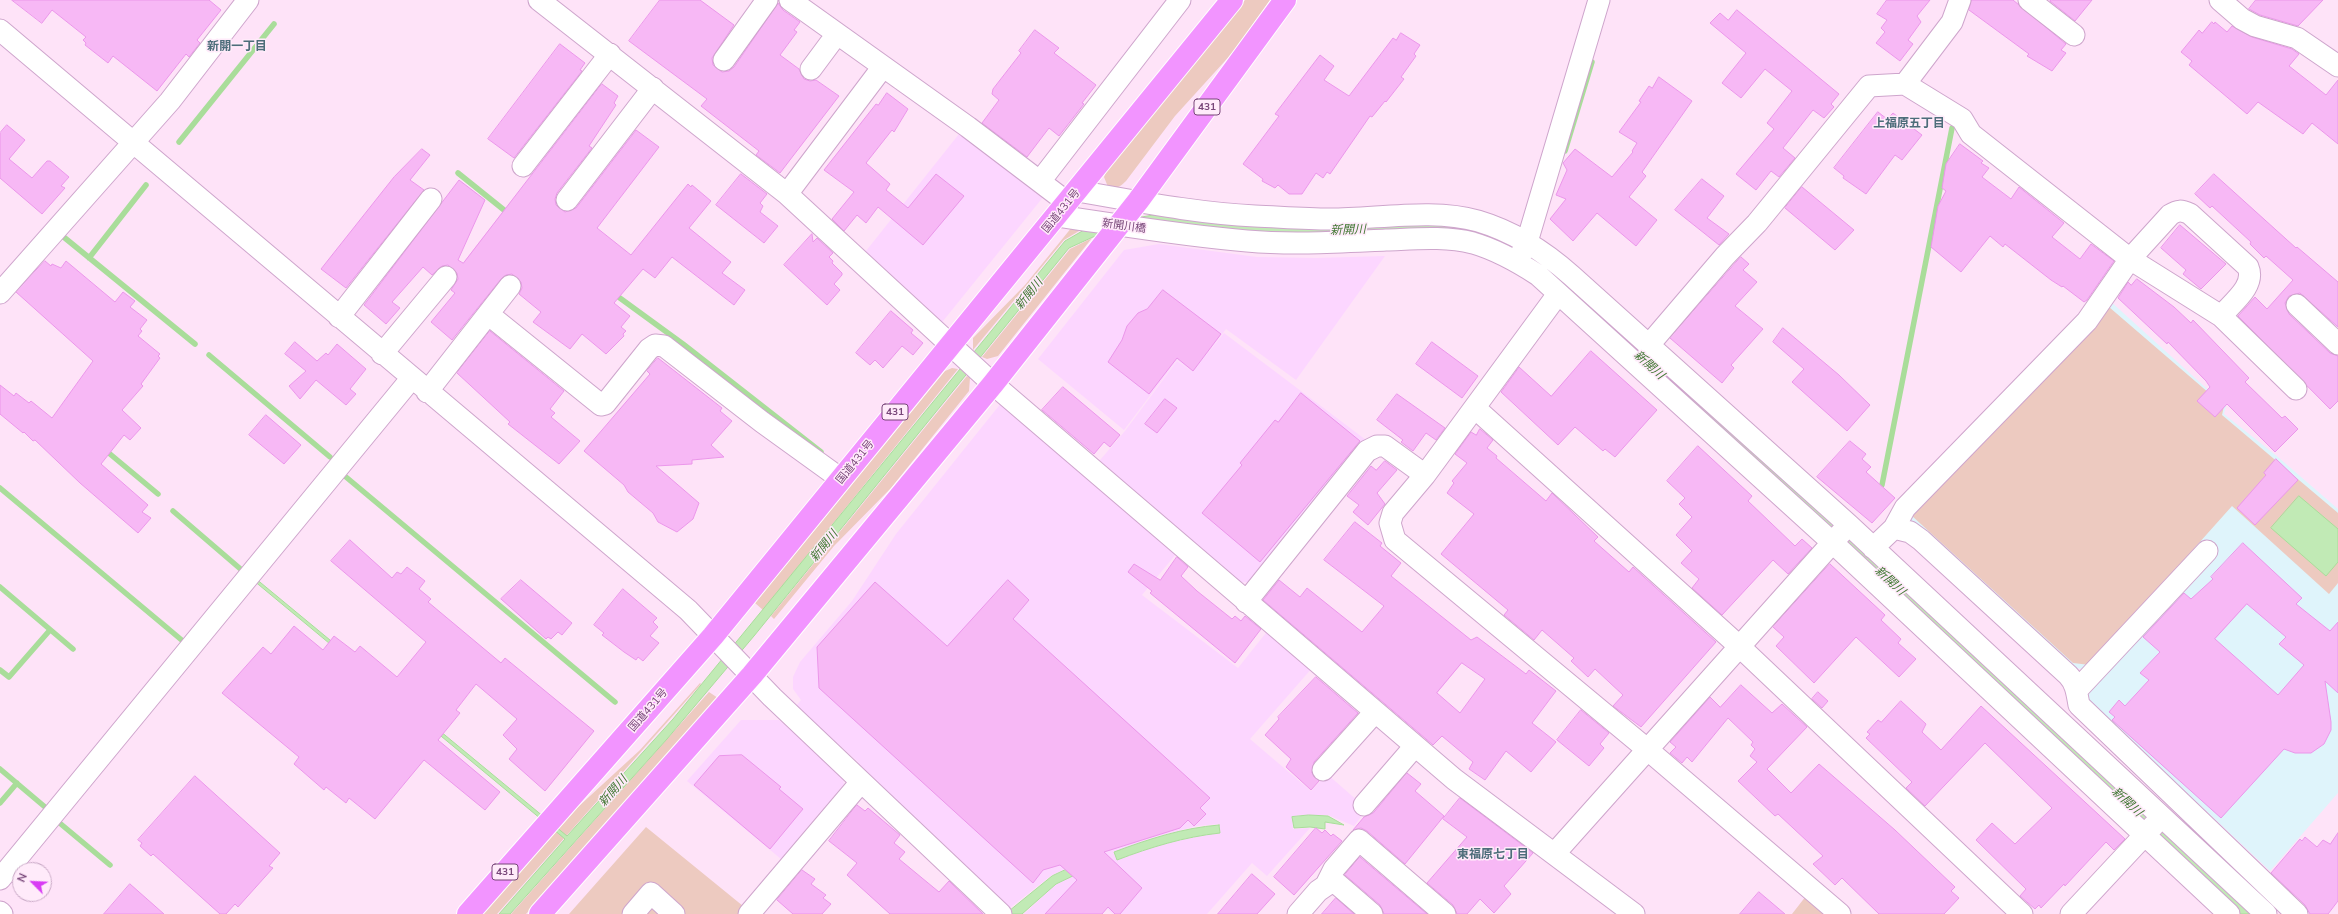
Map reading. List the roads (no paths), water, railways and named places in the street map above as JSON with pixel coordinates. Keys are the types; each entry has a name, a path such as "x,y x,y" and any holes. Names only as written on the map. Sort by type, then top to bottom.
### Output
{"highway":[{"name":"国道431号","path":"468,914 547,824 717,640 841,479 953,346 1232,0"},
{"name":"431","path":"540,914 991,382 1123,220 1285,0"}],"street":[{"path":"0,294 170,101 248,0"},
{"path":"539,0 788,194 991,382 1414,746 1454,779 1555,853 1634,914"},
{"path":"724,60 767,0"},
{"path":"790,0 882,68 1041,180 1068,203 1123,220 1252,216 1330,230 1451,217 1477,221 1503,230 1522,252 1538,275 1558,294 1841,534 1873,548 2153,826 2229,914"},
{"path":"1041,180 1180,0"},
{"path":"1522,252 1599,0"},
{"path":"1905,84 1952,22 1960,0"},
{"path":"2029,0 2074,35"},
{"path":"2220,0 2242,19 2255,26 2297,38 2338,66"},
{"path":"0,30 134,142 382,354 688,610 747,671 861,782 1001,914"},
{"path":"811,69 837,34"},
{"path":"523,166 610,54"},
{"path":"788,194 882,68"},
{"path":"1648,346 1725,256 1757,223 1869,86 1905,84 1962,119 1971,134 2130,259 2220,316 2296,389"},
{"path":"567,200 653,88"},
{"path":"339,317 431,199"},
{"name":"新開川橋","path":"1068,203 1087,220 1123,220 1161,231 1248,241 1330,230"},
{"path":"1873,548 1894,528 1905,508 2087,321 2130,259 2170,215 2176,211 2182,210 2190,214 2246,264 2251,274 2248,285 2220,316"},
{"path":"1522,252 1549,255 1648,346 1841,534 2153,826 2266,914"},
{"path":"382,354 446,277"},
{"path":"0,880 419,385 488,314 510,286"},
{"path":"1558,294 1425,475 1393,513 1390,523 1395,540 1648,750 1840,914"},
{"path":"2298,305 2338,344"},
{"path":"488,314 601,405 606,404 649,349 655,345 664,346 762,422 841,479"},
{"path":"1475,408 1739,646 2022,914"},
{"path":"1246,602 1367,451 1377,446 1385,446 1396,451 1425,475"},
{"path":"1894,528 1903,529 1921,540 2068,675 2073,680 2077,690 2079,705 2297,914"},
{"path":"1555,853 1841,534"},
{"path":"2077,690 2206,550"},
{"path":"1324,770 1375,712"},
{"path":"1364,805 1414,746"},
{"path":"749,914 861,782"},
{"path":"2071,914 2153,826"},
{"path":"1298,914 1327,883 1334,869 1359,840 1445,914"},
{"path":"1327,883 1335,882 1372,914"},
{"path":"633,914 651,893 674,914"}],"water":[{"name":"新開川","path":"1165,213 1435,222 1487,230 1543,259 1784,476 2255,914 2239,914 1507,249 1297,236 1165,225 1093,237 1069,248 754,636 667,739 510,914 499,914 565,839 253,580 255,578 567,836 673,719 1065,241 1091,226"},
{"path":"2299,496 2338,529 2338,562 2326,576 2271,528"},
{"path":"1309,815 1328,816 1344,825 1325,822 1325,829 1310,827 1294,828 1292,817"},
{"path":"1219,825 1220,833 1168,843 1117,860 1114,852 1166,835 1205,826"},
{"path":"1074,866 1077,874 1056,884 1022,914 1012,914 1009,911 1052,876"}],"waterway":[{"path":"179,142 274,24"},
{"path":"1565,151 1592,62"},
{"path":"1882,485 1952,128"},
{"path":"458,173 509,214"},
{"path":"89,258 146,185"},
{"path":"60,234 195,344"},
{"path":"613,293 683,344 821,452"},
{"path":"209,355 330,457"},
{"path":"104,449 158,494"},
{"path":"340,472 615,702"},
{"path":"0,488 184,642"},
{"path":"173,511 244,572"},
{"path":"0,587 73,649"},
{"path":"0,670 9,677 50,630"},
{"path":"0,769 45,807"},
{"path":"0,803 17,783"},
{"path":"56,820 110,865"}],"district":[{"name":"新開一丁目","path":"237,46"},
{"name":"上福原五丁目","path":"1909,123"},
{"name":"東福原七丁目","path":"1493,854"}]}
